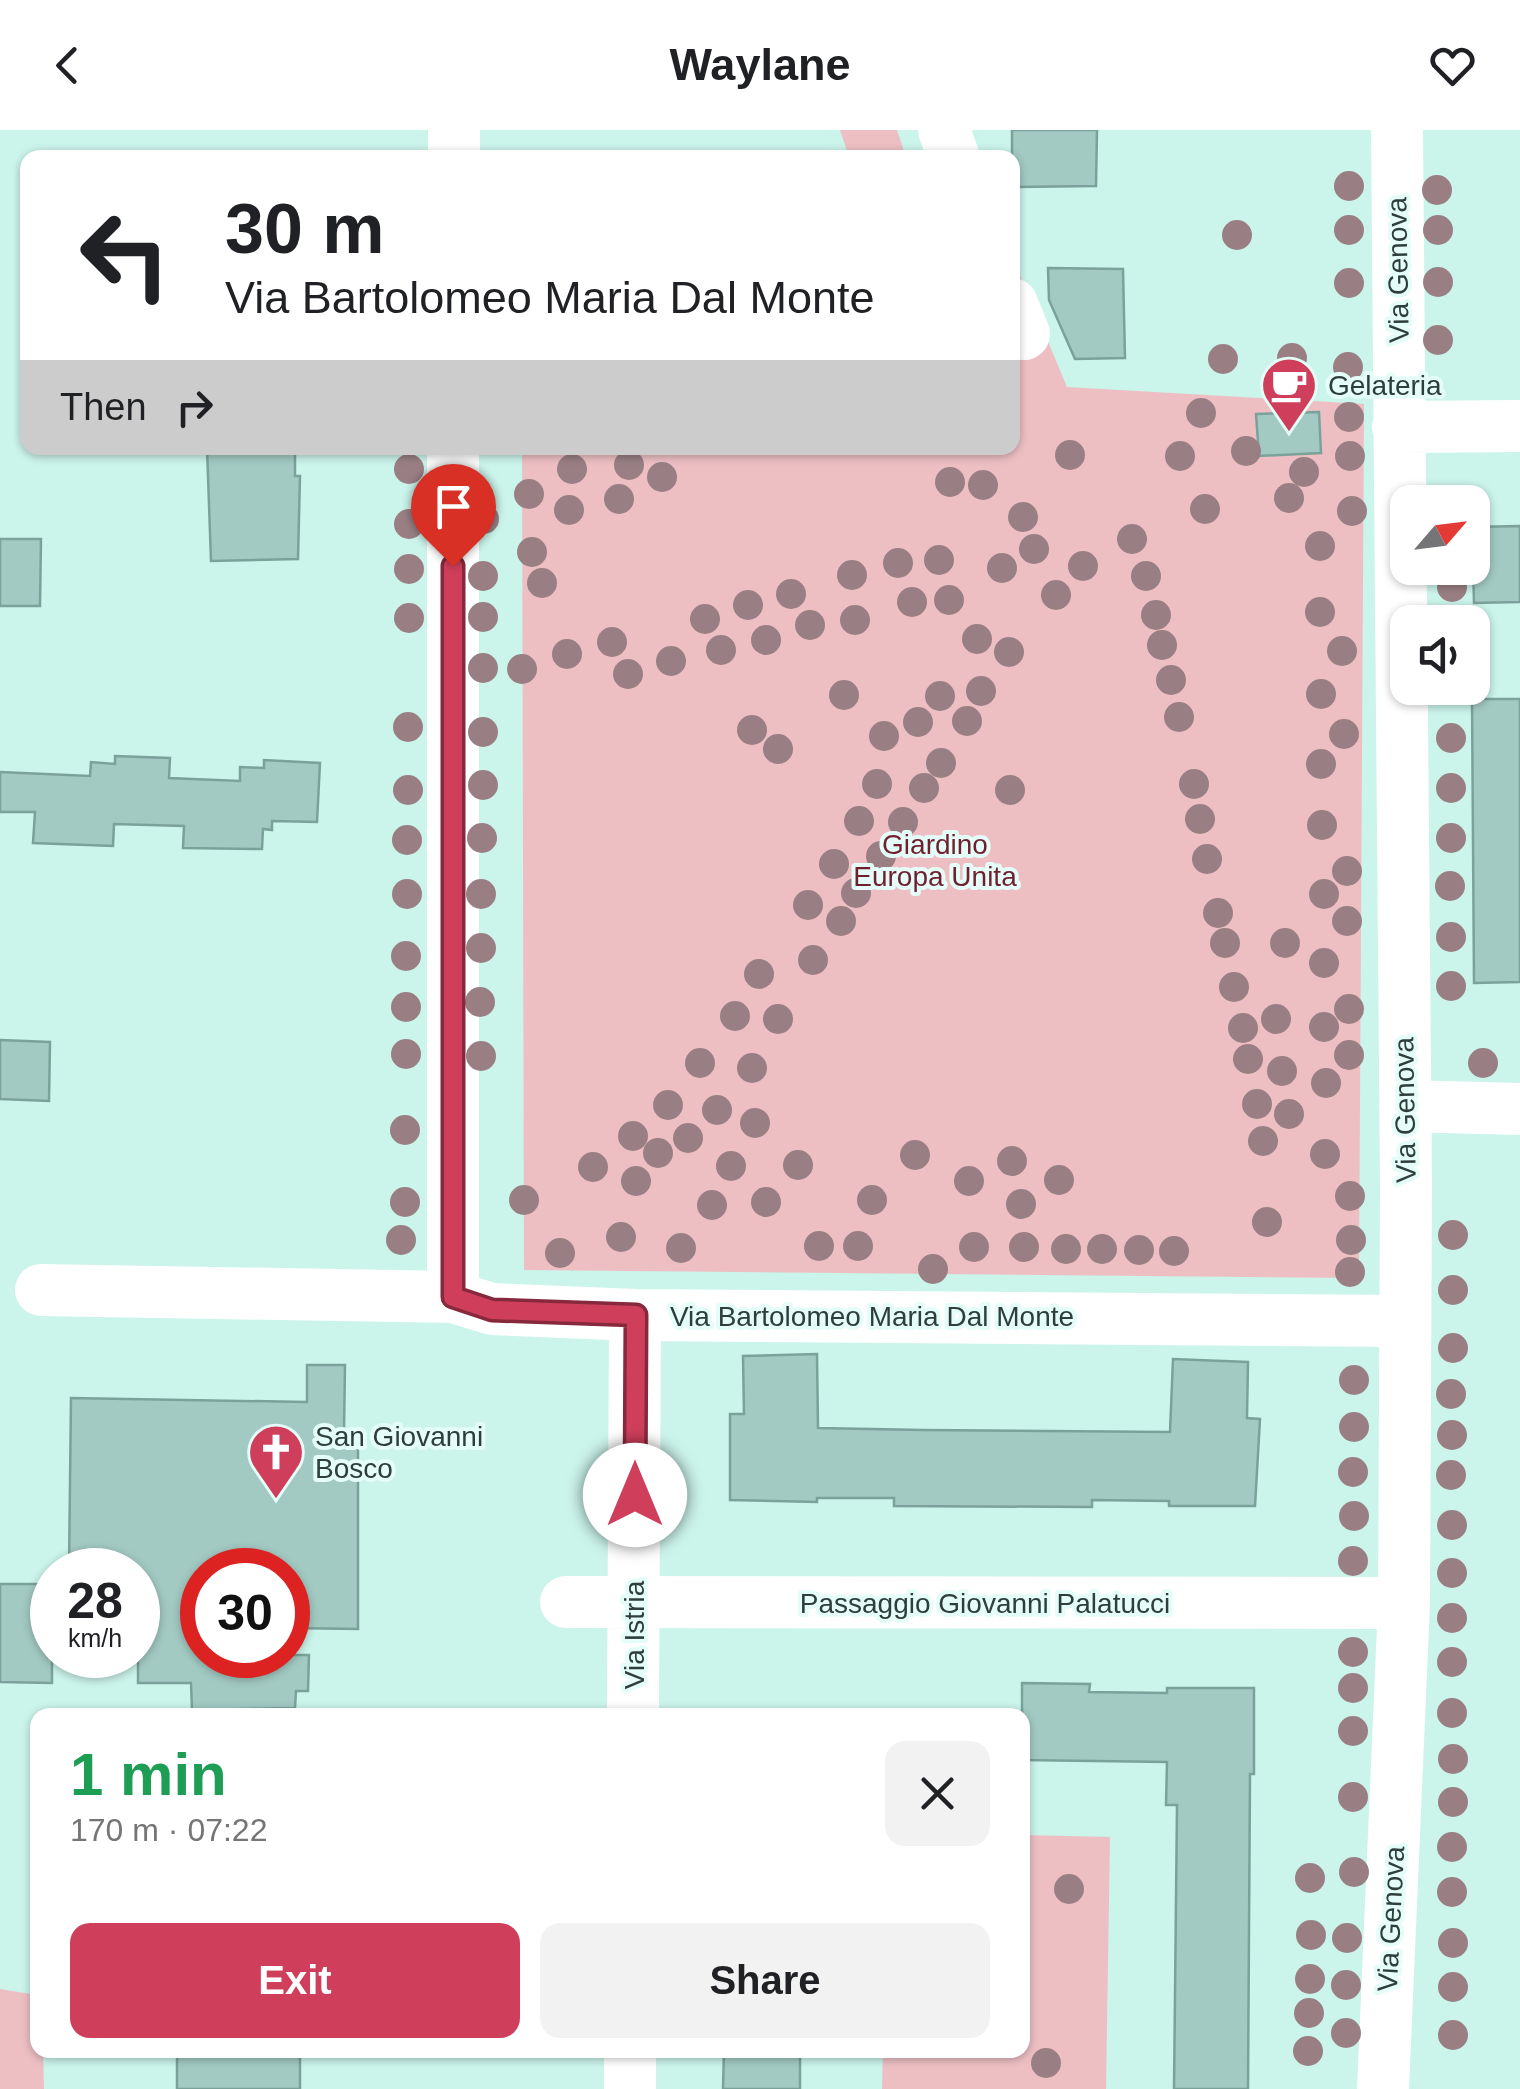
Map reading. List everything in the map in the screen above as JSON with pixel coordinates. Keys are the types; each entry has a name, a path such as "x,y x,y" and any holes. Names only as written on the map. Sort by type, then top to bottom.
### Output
{"street":[{"name":"Via Genova","path":"1383,2089 1404,1603 1405,1106 1397,130"},
{"path":"1398,428 1520,426"},
{"path":"453,455 453,1297"},
{"path":"1405,1106 1520,1109"},
{"name":"Via Bartolomeo Maria Dal Monte","path":"40,1290 453,1297 492,1310 636,1315 1405,1321"},
{"name":"Via Istria","path":"633,1708 636,1315"},
{"name":"Passaggio Giovanni Palatucci","path":"566,1602 1404,1603"},
{"path":"630,2058 630,2089"}],"green space":[{"path":"840,130 897,130 904,150 847,150"},
{"name":"Giardino Europa Unita","path":"1020,275 1067,387 1364,404 1359,1278 524,1270 522,455 1020,455"},
{"path":"1030,1835 1110,1837 1106,2089 882,2089 883,2058 1030,2058"},
{"path":"0,1989 30,1994 30,2058 43,2058 44,2089 0,2089"}],"building":[{"path":"1012,130 1097,130 1096,186 1020,187 1020,150 1012,150"},
{"path":"1048,268 1123,269 1125,358 1075,359 1049,300"},
{"name":"Gelateria","path":"1319,412 1321,453 1259,456 1256,414"},
{"path":"207,455 295,455 295,476 300,476 298,559 211,561"},
{"path":"1520,526 1520,602 1474,603 1474,585 1490,585 1490,527"},
{"path":"0,539 41,539 40,606 0,606"},
{"path":"1490,699 1520,699 1520,982 1474,983 1472,705 1490,705"},
{"path":"115,756 170,758 169,778 240,781 240,767 264,768 264,760 320,763 317,822 272,821 272,830 263,829 262,849 183,848 184,826 114,824 113,846 33,843 35,812 0,812 0,772 90,776 91,762 115,764"},
{"path":"0,1040 50,1042 49,1101 0,1099"},
{"path":"817,1354 818,1428 924,1430 1170,1432 1173,1359 1248,1362 1247,1418 1260,1419 1255,1506 1169,1506 1169,1501 1092,1500 1092,1507 894,1506 894,1498 817,1498 817,1502 730,1500 730,1414 744,1414 743,1356"},
{"path":"307,1365 345,1365 344,1432 358,1432 358,1629 310,1628 310,1548 180,1548 180,1678 308,1678 308,1691 296,1691 295,1708 192,1708 191,1683 138,1683 138,1678 160,1678 160,1548 69,1548 71,1398 307,1402"},
{"path":"0,1584 30,1584 30,1678 52,1678 52,1683 0,1682"},
{"path":"1022,1683 1090,1684 1089,1692 1254,1688 1248,2089 1174,2089 1177,1805 1166,1805 1167,1762 1030,1760 1030,1708 1022,1708"},
{"path":"177,2058 300,2058 300,2089 177,2089"},
{"path":"724,2058 800,2058 800,2089 723,2089"}],"place":[{"name":"Gelateria","path":"1289,434"},
{"name":"San Giovanni Bosco","path":"276,1501"}],"route":[{"path":"453,566 453,1297 492,1310 636,1315 635,1495"}]}
